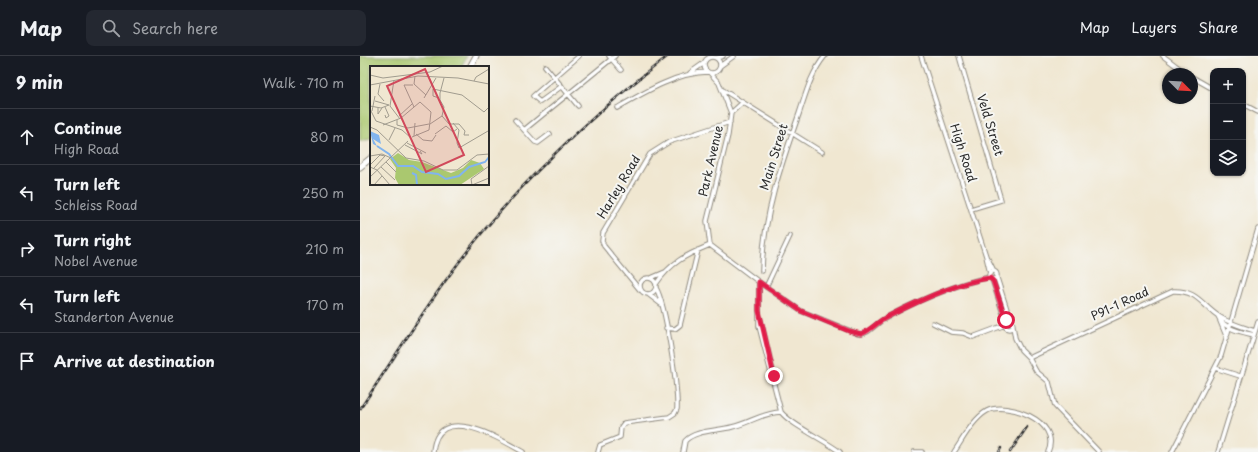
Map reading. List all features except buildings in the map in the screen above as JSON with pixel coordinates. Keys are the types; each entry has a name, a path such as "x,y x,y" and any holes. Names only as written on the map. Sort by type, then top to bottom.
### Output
{"main road":[{"path":"471,66 476,56"},
{"path":"360,167 370,159"}],"street":[{"path":"562,86 543,101 538,102 533,95 579,56"},
{"path":"685,76 706,60 723,56"},
{"path":"618,108 649,90 685,76 709,72 715,73 734,56"},
{"name":"Main Street","path":"762,271 770,206 792,132 812,75 825,56"},
{"name":"High Road","path":"921,56 986,256 990,276 1006,326 1015,338 1021,350 1029,358 1036,371 1049,382 1052,400 1058,410 1099,452"},
{"name":"Veld Street","path":"958,56 1001,200 971,209"},
{"path":"1162,56 1179,68"},
{"path":"524,130 612,57 621,70"},
{"path":"714,57 719,60 720,68"},
{"path":"706,60 704,67 709,72"},
{"path":"544,66 578,106"},
{"name":"Park Avenue","path":"719,83 720,68"},
{"name":"Park Avenue","path":"709,72 723,90 731,113 707,221 710,245"},
{"path":"1198,80 1210,87"},
{"path":"723,90 822,152"},
{"path":"731,113 742,103"},
{"path":"1246,106 1258,112"},
{"path":"515,120 535,142 538,143 550,134"},
{"name":"Harley Road","path":"632,281 604,246 602,239 603,234 650,154 669,142 730,122"},
{"path":"1172,452 1215,368 1227,338 1258,229"},
{"path":"766,287 790,236"},
{"path":"632,281 651,278 666,271 687,254 710,245 801,311 849,331 861,334 888,317 950,289 996,275"},
{"path":"666,328 675,329 681,322 698,250"},
{"name":"High Road","path":"986,256 996,275 1015,338"},
{"path":"648,294 652,293 666,271"},
{"path":"990,276 994,271"},
{"path":"598,452 600,444 620,437 621,427 624,423 669,416 676,411 675,381 666,328 658,292 651,278"},
{"path":"640,290 639,285 642,280"},
{"path":"632,281 640,290 661,304"},
{"path":"759,282 758,326 774,381 781,412 789,419 830,444 840,452"},
{"path":"652,298 658,292"},
{"name":"P91-1 Road","path":"1029,358 1173,292 1186,292 1199,298 1217,315"},
{"path":"1217,315 1231,323 1255,331"},
{"path":"1217,315 1227,338"},
{"path":"1219,320 1230,328 1254,336"},
{"path":"1218,452 1240,376 1258,322"},
{"path":"933,323 951,332 963,333 973,338 1012,324"},
{"path":"1006,326 1012,324"},
{"path":"1215,368 1240,376"},
{"path":"954,452 983,415 991,410 999,409 1019,412 1040,422 1050,434 1048,452"},
{"path":"683,452 685,441 692,436 734,427 764,414 781,412"},
{"path":"433,452 434,441 439,432 456,425 466,426 489,435 522,452"},
{"path":"914,452 922,452"}],"green space":[{"path":"360,56 467,56 462,66 370,66 370,139 360,141"}],"railway":[{"path":"360,409 452,271 486,228 528,181 572,137 619,95 668,56"},
{"path":"1010,452 1027,427"},
{"path":"999,452 1001,448"}],"route":[{"path":"774,376 759,311 759,282 801,311 849,331 861,334 865,333 877,323 888,317 950,289 978,280 992,278 1006,320"}]}
